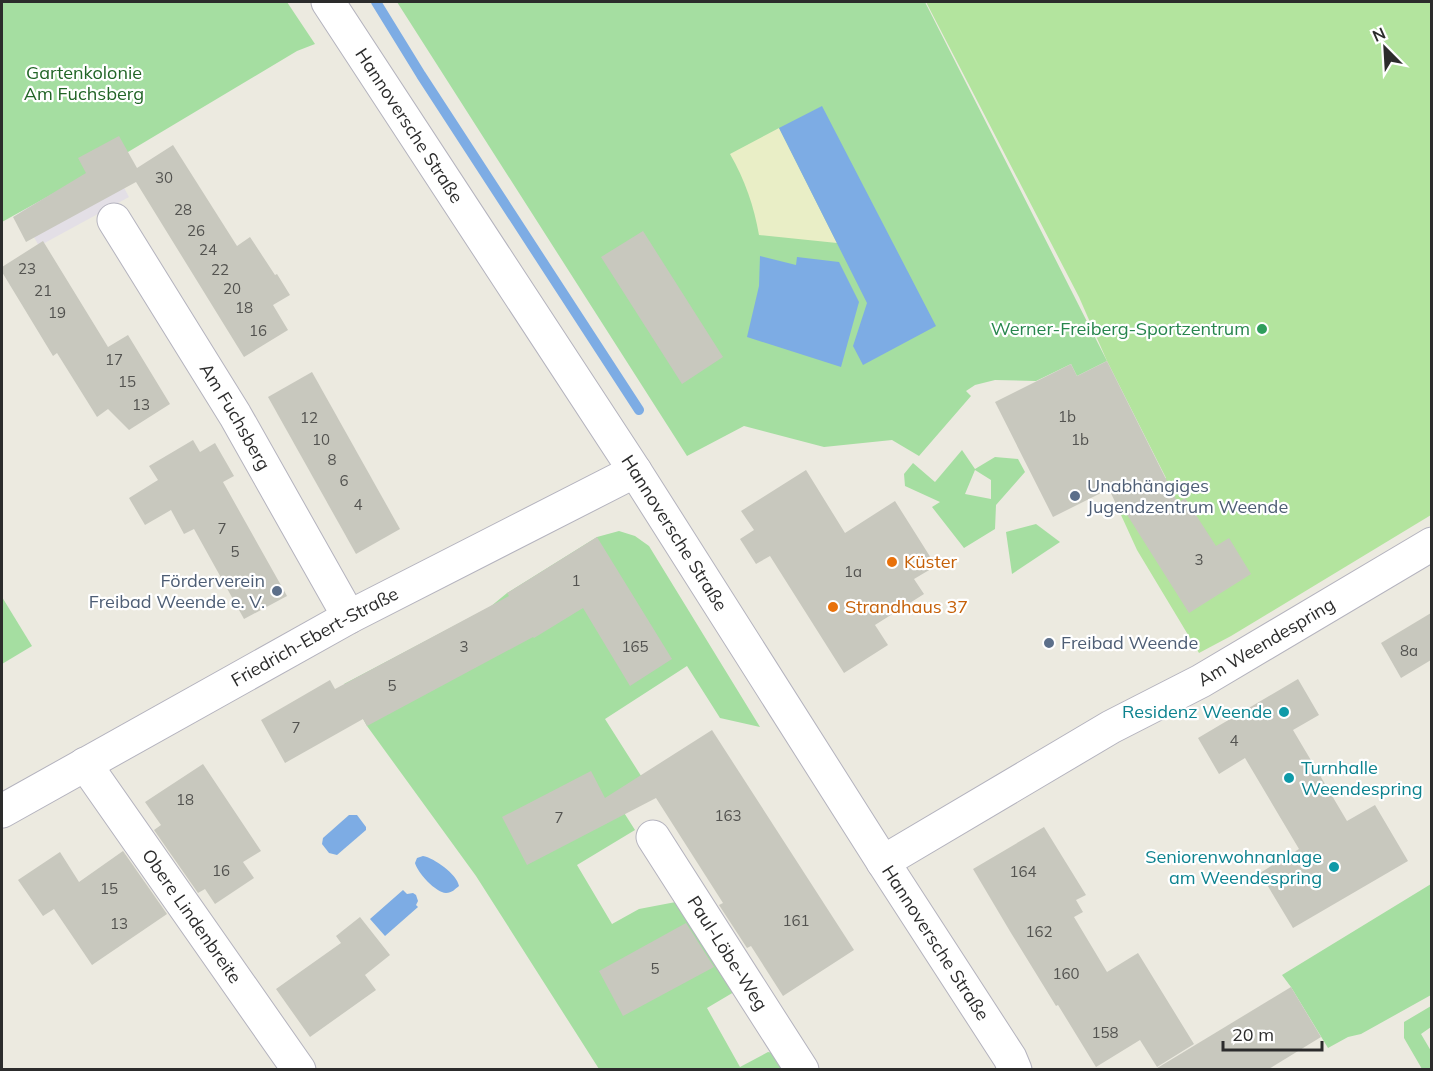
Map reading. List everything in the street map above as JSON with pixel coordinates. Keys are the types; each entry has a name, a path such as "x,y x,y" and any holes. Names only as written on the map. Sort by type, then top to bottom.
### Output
{"street":[{"name":"Hannoversche Straße","path":"328,2 635,471 1010,1058 1015,1070"},
{"name":"Am Fuchsberg","path":"114,220 235,414 349,617"},
{"name":"Friedrich-Ebert-Straße","path":"2,811 349,617 635,471"},
{"name":"Am Weendespring","path":"883,862 1112,727 1201,681 1431,544"},
{"name":"Obere Lindenbreite","path":"85,764 299,1070"},
{"name":"Paul-Löbe-Weg","path":"653,837 801,1070"}],"shaded area":[{"path":"110,162 129,197 39,246 20,212"}],"green space":[{"name":"Gartenkolonie Am Fuchsberg","path":"2,2 287,2 315,44 297,51 128,152 2,222"},
{"path":"397,2 925,2 1107,361 1077,376 1071,364 1036,381 995,380 975,385 966,391 971,396 919,456 892,440 824,447 744,426 687,456"},
{"name":"Werner-Freiberg-Sportzentrum","path":"926,2 1431,2 1431,515 1199,653 1137,550 1116,504 1166,478 1107,361 1079,297"},
{"path":"962,450 975,469 995,457 1018,459 1025,472 996,505 995,529 964,548 932,507 940,502 905,486 904,474 913,463 935,482","holes":["975,470 991,480 991,499 965,494"]},
{"path":"1036,524 1060,542 1012,574 1006,532"},
{"path":"619,531 635,536 649,546 760,727 720,718 687,666 605,719 650,790 621,808 635,830 577,865 612,924 639,909 681,901 734,992 707,1008 740,1067 768,1052 779,1054 788,1069 599,1069 476,876 367,726 344,684 490,607 507,593 597,537"},
{"path":"2,597 32,646 2,664"},
{"path":"1431,884 1431,995 1361,1034 1348,1037 1328,1048 1282,975"},
{"path":"1431,1006 1431,1027 1421,1034 1431,1051 1431,1069 1422,1069 1404,1038 1404,1022"}],"sand":[{"path":"779,128 837,243 759,235 748,193 730,154"}],"water":[{"path":"822,106 936,326 863,365 853,346 867,303 779,128"},
{"path":"760,256 796,265 797,257 839,262 859,302 841,367 747,337 759,286"},
{"path":"349,815 357,815 366,830 337,855 329,853 322,844 323,838"},
{"path":"423,856 444,867 459,886 452,892 446,893 432,886 415,863 417,858"},
{"path":"403,890 407,894 416,895 418,907 385,936 370,919"}],"building":[{"path":"119,136 137,168 173,145 237,246 250,237 275,275 277,274 290,295 273,305 288,330 244,357 136,182 26,242 13,217 86,173 78,158"},
{"path":"643,231 723,357 682,384 601,257"},
{"path":"43,241 108,347 128,335 170,404 129,430 108,409 97,417 57,353 53,356 2,272 2,267"},
{"path":"1107,361 1178,503 1185,498 1216,546 1229,538 1251,574 1189,613 1119,502 1116,504 1109,489 1053,517 995,402 1071,364 1077,376"},
{"path":"312,372 400,529 356,554 268,397"},
{"path":"193,440 200,452 215,443 234,476 223,482 287,596 244,619 194,529 184,534 171,510 145,525 129,498 158,480 149,466"},
{"path":"806,470 845,533 895,501 936,566 914,579 924,594 875,625 888,645 844,673 770,556 756,564 740,539 754,530 741,511"},
{"path":"597,537 672,659 630,686 583,608 534,638 367,726 363,719 285,763 261,720 330,680 335,689 509,596 507,593"},
{"path":"1431,613 1431,660 1401,678 1381,643"},
{"path":"1298,679 1319,715 1293,730 1347,821 1375,805 1408,861 1293,928 1260,873 1299,849 1245,758 1219,774 1198,738"},
{"path":"712,730 854,950 783,996 751,946 747,948 719,905 723,903 656,798 527,865 502,817 591,771 605,798"},
{"path":"203,764 261,851 243,862 254,878 215,904 205,889 198,893 154,830 161,825 145,802"},
{"path":"1044,827 1086,895 1076,900 1083,912 1074,917 1107,972 1138,953 1194,1044 1157,1067 1140,1040 1096,1067 973,869"},
{"path":"123,851 167,914 92,965 54,909 43,916 18,880 60,852 79,882"},
{"path":"360,917 390,955 365,975 376,990 310,1037 276,989 341,943 336,936"},
{"path":"686,923 714,967 623,1016 599,971"},
{"path":"1291,987 1321,1037 1267,1070 1154,1070"}],"waterway":[{"path":"376,2 639,410"}],"place":[{"name":"Werner-Freiberg-Sportzentrum","path":"1262,329"},
{"name":"Unabhängiges Jugendzentrum Weende","path":"1075,496"},
{"name":"Küster","path":"892,562"},
{"name":"Förderverein Freibad Weende e. V.","path":"277,591"},
{"name":"Strandhaus 37","path":"833,607"},
{"name":"Freibad Weende","path":"1049,643"},
{"name":"Residenz Weende","path":"1284,712"},
{"name":"Turnhalle Weendespring","path":"1289,778"},
{"name":"Seniorenwohnanlage am Weendespring","path":"1334,867"}]}
